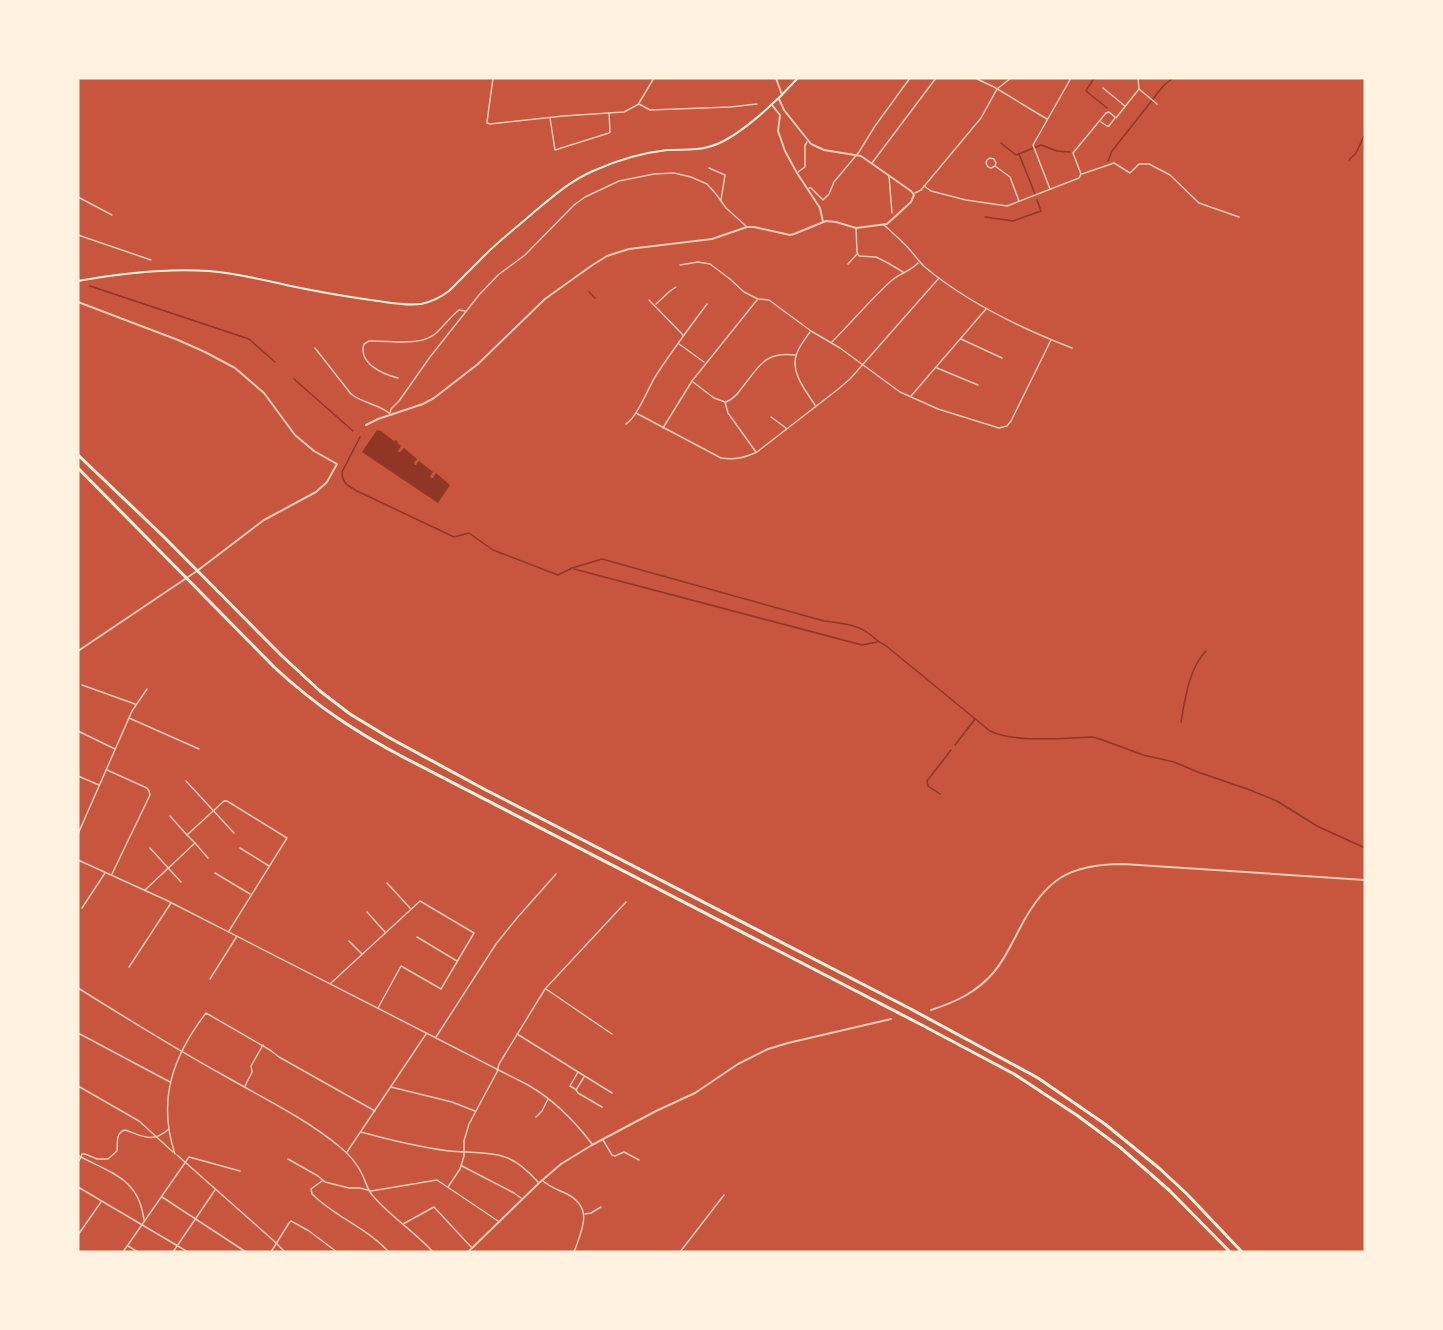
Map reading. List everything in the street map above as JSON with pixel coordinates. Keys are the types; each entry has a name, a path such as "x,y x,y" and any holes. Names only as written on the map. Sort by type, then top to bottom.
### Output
{"highway":[{"path":"78,455 163,536 252,627 337,704 388,737 584,841 919,1013 1038,1078 1105,1124 1159,1168 1194,1200 1242,1252"},
{"path":"78,468 274,667 327,711 373,741 976,1053 1037,1089 1094,1127 1146,1169 1230,1252"}],"main road":[{"path":"78,281 146,271 210,271 254,277 355,298 405,305 422,304 449,291 494,247 557,192 576,180 609,164 634,156 716,145 772,105 798,78"}],"street":[{"path":"488,123 493,78"},
{"path":"484,126 488,123 624,112 639,104 654,78"},
{"path":"776,78 782,95"},
{"path":"807,188 811,188 821,199 829,194 834,182 857,154 910,78"},
{"path":"872,163 936,78"},
{"path":"975,78 1048,119"},
{"path":"913,194 924,186 981,118 997,89 1011,78"},
{"path":"1051,190 1033,145 1071,78"},
{"path":"1100,121 1109,126 1139,89 1138,78"},
{"path":"1103,88 1125,106"},
{"path":"1139,89 1156,103"},
{"path":"779,99 784,110 814,146 824,150 857,154 913,194"},
{"path":"639,104 650,110 757,104"},
{"path":"772,105 779,113 779,137 785,151 820,208 823,222"},
{"path":"779,113 784,110"},
{"path":"550,117 555,150 609,133 609,112"},
{"path":"1081,174 1073,153 1107,113 1109,112 1116,118"},
{"path":"797,173 805,166 805,145 808,141"},
{"path":"924,186 935,192 1007,206 1079,178 1081,174 1114,163 1130,173 1139,164 1149,164 1177,180 1195,201 1239,217"},
{"path":"995,166 1010,177 1019,201"},
{"path":"709,168 724,175 721,201"},
{"path":"390,415 391,409 409,389 465,311 498,275 525,255 574,205 585,197 619,181 654,174 674,173 700,180 711,188 747,227"},
{"path":"889,176 892,213"},
{"path":"366,426 390,415 423,405 434,398 478,364 545,299 607,256 629,249 712,239 747,227 790,235 830,221 856,228 884,225 890,223 911,202 913,194"},
{"path":"78,197 112,215"},
{"path":"884,225 939,278 986,308 1072,348"},
{"path":"848,264 858,254 856,228"},
{"path":"78,235 151,260"},
{"path":"858,254 876,257 903,273"},
{"path":"831,343 888,284 909,271 919,261"},
{"path":"680,265 698,262 710,264 741,290 758,299 769,300 910,397 990,426 1004,428 1011,421 1051,340"},
{"path":"636,413 721,458 733,460 747,457 757,452 844,385 939,278"},
{"path":"654,306 676,287"},
{"path":"663,428 692,381 758,299"},
{"path":"649,300 683,336"},
{"path":"78,302 178,340 235,368 272,402 295,435 314,451 338,464 327,482 316,492 264,520 197,571 78,651"},
{"path":"626,424 636,413 656,376 678,343 707,304"},
{"path":"910,397 986,308"},
{"path":"398,378 382,372 367,362 363,357 363,344 369,340 421,341 435,334 459,310 465,311"},
{"path":"811,331 795,355 795,366 797,375 815,406"},
{"path":"960,339 1002,358"},
{"path":"678,343 706,363"},
{"path":"315,348 351,394 381,408 390,415"},
{"path":"692,381 714,398 725,402 736,396 767,358 780,354 795,355"},
{"path":"936,368 978,385"},
{"path":"725,402 728,413 757,452"},
{"path":"771,417 787,429"},
{"path":"82,685 135,704"},
{"path":"78,834 135,704 147,689"},
{"path":"129,718 199,749"},
{"path":"78,731 115,749"},
{"path":"107,769 147,788 150,795 111,875"},
{"path":"78,776 100,785"},
{"path":"186,781 234,832"},
{"path":"187,835 213,810 227,801 287,838 229,932"},
{"path":"170,816 208,858"},
{"path":"145,890 195,843"},
{"path":"150,848 181,882"},
{"path":"240,848 270,866"},
{"path":"78,860 145,890 528,1085 548,1098 568,1116 592,1145"},
{"path":"931,1010 965,996 987,980 1001,963 1041,894 1062,877 1078,868 1123,864 1365,880"},
{"path":"82,908 105,872"},
{"path":"215,873 252,895"},
{"path":"435,1037 496,944 556,874"},
{"path":"387,883 411,909"},
{"path":"331,984 420,901 474,933 441,989 401,966 378,1008"},
{"path":"448,1187 462,1165 466,1134 499,1064 545,989 626,902"},
{"path":"129,967 171,903"},
{"path":"367,912 386,932"},
{"path":"210,979 237,936"},
{"path":"417,937 458,961"},
{"path":"349,940 362,954"},
{"path":"78,988 324,1134 347,1153 362,1173 369,1191 376,1200 433,1252"},
{"path":"545,989 612,1034"},
{"path":"176,1154 168,1108 170,1083 175,1064 206,1013 375,1111"},
{"path":"468,1252 542,1180 561,1164 592,1145 695,1093 729,1070 768,1049 891,1019"},
{"path":"78,1033 170,1083"},
{"path":"347,1153 427,1033"},
{"path":"517,1034 612,1093"},
{"path":"244,1087 252,1072 251,1066 263,1046"},
{"path":"578,1072 570,1086 602,1107"},
{"path":"576,1090 585,1076"},
{"path":"78,1086 139,1120 285,1252"},
{"path":"391,1087 452,1102 476,1111"},
{"path":"536,1117 542,1111 548,1098"},
{"path":"79,1156 86,1154 97,1160 108,1160 117,1151 118,1136 122,1131 144,1138 156,1136 170,1128"},
{"path":"361,1132 409,1144 506,1157 519,1164 539,1183"},
{"path":"602,1140 612,1155 624,1152 639,1160"},
{"path":"78,1162 79,1156"},
{"path":"79,1156 119,1177 129,1185 140,1202 144,1221"},
{"path":"123,1252 189,1157 240,1171"},
{"path":"288,1159 325,1182 369,1191 432,1180 440,1181 499,1221"},
{"path":"462,1165 522,1199"},
{"path":"322,1180 311,1189 312,1194 378,1240 389,1252"},
{"path":"542,1180 573,1197 584,1214 582,1229 574,1252"},
{"path":"78,1187 188,1252"},
{"path":"173,1252 215,1189"},
{"path":"680,1252 724,1195"},
{"path":"161,1197 246,1252"},
{"path":"78,1235 102,1201"},
{"path":"403,1225 434,1207 472,1248"},
{"path":"584,1214 601,1207"},
{"path":"272,1252 291,1221 315,1235 337,1252"},
{"path":"127,1245 138,1252"}],"shaded area":[{"path":"377,430 398,442 401,446 398,452 404,448 417,459 415,465 419,461 433,472 431,478 436,473 450,485 438,503 362,452"}],"waterway":[{"path":"1094,78 1086,91 1107,108"},
{"path":"1140,78 1147,78"},
{"path":"1108,161 1112,151 1164,85 1173,78"},
{"path":"1349,160 1356,153 1365,134"},
{"path":"1001,143 1016,155 1041,145 1057,151 1070,152"},
{"path":"1019,154 1035,194"},
{"path":"985,217 1013,221 1041,211 1037,200"},
{"path":"90,286 249,339 275,362"},
{"path":"589,292 593,296"},
{"path":"294,379 353,431"},
{"path":"360,437 342,472 346,484 454,537 469,533 493,550 558,575 602,559 824,621 847,624 868,633 885,645 990,731 1000,735 1025,738 1092,737 1143,755 1174,762 1277,801 1317,826 1365,848"},
{"path":"574,569 862,645 877,642"},
{"path":"1181,722 1186,694 1195,666 1206,651"},
{"path":"955,745 975,719"},
{"path":"940,794 928,786 927,781 951,750"}]}
